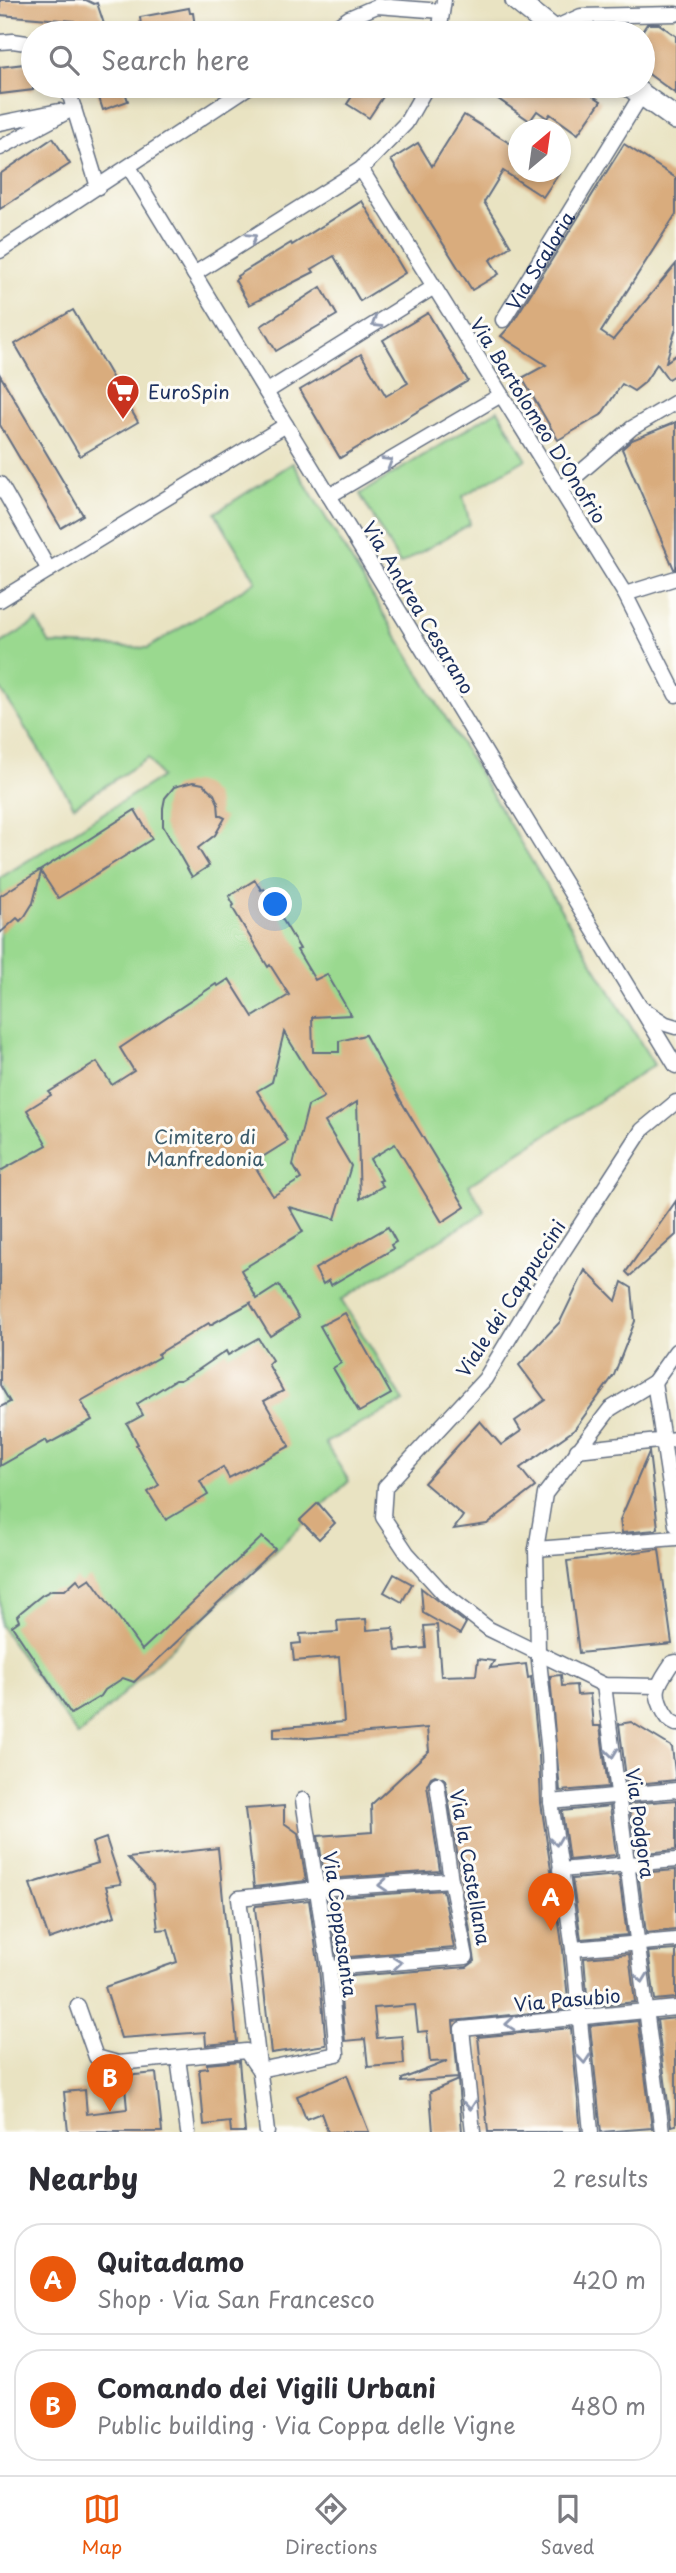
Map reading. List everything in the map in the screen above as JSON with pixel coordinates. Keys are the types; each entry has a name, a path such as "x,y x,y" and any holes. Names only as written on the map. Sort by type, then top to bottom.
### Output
{"main road":[{"path":"516,0 542,21"},
{"name":"Via Scaloria","path":"647,98 676,119"}],"street":[{"path":"345,21 377,6 442,4 459,0"},
{"path":"572,21 581,16 676,14"},
{"path":"0,42 21,42"},
{"path":"71,98 98,187"},
{"path":"0,251 232,98"},
{"path":"194,274 361,169 407,124 421,98"},
{"name":"Via Scaloria","path":"503,320 631,98"},
{"path":"0,123 74,108"},
{"path":"0,148 74,108"},
{"name":"Via Andrea Cesarano","path":"129,167 639,1006 672,1048 676,1066"},
{"name":"Via Bartolomeo D'Onofrio","path":"361,169 625,594 676,695"},
{"path":"266,392 434,286"},
{"path":"329,496 501,395"},
{"path":"560,490 632,428 676,402"},
{"path":"0,600 286,425"},
{"path":"0,484 49,570"},
{"path":"625,594 676,578"},
{"path":"639,1006 666,1024 676,1027"},
{"name":"Viale dei Cappuccini","path":"604,1685 489,1629 444,1594 407,1553 383,1517 384,1487 485,1379 540,1287 642,1130 676,1102"},
{"path":"591,2132 573,1949 551,1802 549,1753 538,1651 537,1549 545,1494 610,1409 654,1382 676,1352"},
{"path":"654,1382 670,1439 676,1525"},
{"path":"578,1450 670,1439"},
{"path":"537,1549 676,1538"},
{"path":"676,1662 672,1663 657,1686 657,1700 669,1721 676,1724"},
{"path":"604,1685 657,1686"},
{"name":"Via Podgora","path":"604,1685 662,2132"},
{"name":"Via la Castellana","path":"329,1968 466,1957 437,1784"},
{"path":"551,1802 676,1790"},
{"name":"Via Coppasanta","path":"259,2070 337,2054 329,1968 303,1800"},
{"path":"560,1870 676,1860"},
{"path":"267,2132 239,1898 317,1889 451,1880"},
{"path":"573,1949 676,1940"},
{"path":"78,2006 96,2056 118,2063 246,2051 259,2070"},
{"name":"Via Pasubio","path":"473,2132 462,2029 676,2008"},
{"path":"178,2059 188,2132"}],"green space":[{"path":"498,410 526,459 463,496 470,524 400,564 360,494"},
{"name":"Cimitero di Manfredonia","path":"293,463 654,1065 469,1185 485,1212 341,1300 404,1401 325,1443 349,1481 78,1736 0,1625 0,878 161,777 148,758 74,806 0,688 0,644 37,621 50,644 148,648 256,581 215,513"}],"building":[{"path":"0,0 86,0 97,3 103,21 74,21 0,15"},
{"path":"189,8 194,21 140,21 140,17"},
{"path":"655,24 676,36 676,94 655,79"},
{"path":"21,64 21,91 0,94 0,67"},
{"path":"99,98 127,98 128,101 103,110"},
{"path":"351,98 382,98 369,118 347,104"},
{"path":"497,98 596,98 601,101 578,134 571,129 571,119 557,119 550,114 547,118 537,111 531,119 527,119"},
{"path":"464,115 508,142 508,174 503,171 484,202 511,246 490,260 499,274 472,290 391,160 418,143 432,166"},
{"path":"53,138 70,164 0,209 0,174"},
{"path":"624,144 676,178 676,214 601,332 613,340 676,264 676,328 666,362 676,355 676,374 668,379 657,364 644,383 634,391 622,384 601,415 558,440 522,378 546,365 501,336 511,325"},
{"path":"520,182 553,182 543,197"},
{"path":"362,201 405,273 360,301 334,256 312,269 314,272 249,305 235,280 237,276"},
{"path":"321,287 337,315 276,351 261,326"},
{"path":"73,310 138,422 80,456 15,344"},
{"path":"428,313 468,381 340,458 300,390 361,354 386,396 408,383 383,340"},
{"path":"0,375 83,515 61,528 0,425"},
{"path":"676,422 674,569 622,449 632,440"},
{"path":"193,782 203,784 214,794 219,815 225,818 215,835 198,848 209,866 192,877 163,826 163,808 165,798 174,787"},
{"path":"135,810 152,839 58,898 41,872 33,903 25,916 20,921 17,918 0,933 0,896"},
{"path":"255,880 261,890 264,889 284,922 315,980 327,974 351,1015 312,1017 313,1052 339,1052 339,1041 365,1035 465,1207 442,1222 395,1144 370,1159 383,1186 360,1199 357,1102 325,1122 351,1166 335,1219 289,1207 303,1232 241,1270 257,1299 279,1285 299,1318 270,1336 250,1303 210,1325 209,1323 158,1354 159,1357 81,1401 92,1420 48,1444 46,1440 0,1466 0,1407 10,1402 0,1385 0,1171 47,1145 27,1110 51,1095 49,1092 97,1062 112,1085 134,1071 120,1048 216,984 218,986 229,979 253,1017 289,995 270,965 268,967 232,907 234,905 229,896","holes":["284,1032 324,1097 308,1106 293,1165 301,1179 273,1196 253,1163 288,1141 257,1091 272,1082"]},
{"path":"676,1201 676,1235 630,1276 626,1272"},
{"path":"388,1227 396,1242 391,1245 393,1249 331,1285 329,1280 323,1284 315,1269"},
{"path":"585,1270 616,1301 622,1282 632,1288 635,1321 614,1375 574,1430 520,1468 535,1487 487,1524 454,1529 463,1516 424,1483 480,1421 501,1445 521,1431 515,1421 545,1400 519,1365 560,1322"},
{"path":"345,1313 391,1394 359,1412 333,1368 341,1363 320,1326"},
{"path":"258,1338 272,1360 268,1364 283,1391 264,1401 290,1446 229,1478 223,1467 200,1481 208,1495 166,1520 148,1492 159,1485 127,1424 143,1415 137,1404 226,1351 228,1355"},
{"path":"649,1452 658,1528 622,1533 620,1520"},
{"path":"318,1503 335,1523 319,1539 300,1520"},
{"path":"262,1537 275,1549 134,1682 123,1678 105,1690 101,1696 71,1714 12,1626 19,1621 17,1616 42,1595 52,1590 65,1590 77,1579 81,1584 90,1578 142,1650"},
{"path":"659,1549 672,1644 579,1653 567,1561"},
{"path":"394,1574 412,1584 402,1602 384,1592"},
{"path":"421,1588 466,1623 460,1634 423,1613"},
{"path":"366,1619 367,1630 393,1628 396,1651 426,1648 424,1626 437,1625 441,1676 476,1675 478,1659 494,1661 490,1668 526,1664 528,1678 531,1677 541,1803 569,2009 453,2021 458,2078 402,2082 402,2079 448,2061 430,2062 427,2031 418,2032 415,2005 374,2008 377,2038 402,2036 404,2064 368,2067 365,2039 345,2041 339,1977 467,1967 475,1961 445,1779 435,1775 427,1785 440,1871 325,1879 318,1836 372,1832 371,1805 429,1751 427,1728 309,1738 274,1737 274,1728 344,1722 339,1657 294,1661 292,1644 301,1643 300,1634 338,1632 337,1621"},
{"path":"561,1675 562,1686 576,1685 577,1695 590,1694 593,1726 600,1726 608,1787 560,1791 550,1676"},
{"path":"631,1722 672,1747 676,1780 627,1785 619,1724"},
{"path":"676,1800 676,1850 636,1854 629,1804"},
{"path":"284,1806 284,1823 298,1833 306,1881 254,1887 245,1809"},
{"path":"610,1806 616,1855 569,1860 562,1811"},
{"path":"106,1838 121,1884 106,1886 115,1916 49,1939 30,1884 98,1863 92,1843"},
{"path":"218,1848 237,2042 206,2045 205,2032 121,2038 105,1987 177,1962 168,1929 158,1930 153,1885 128,1858"},
{"path":"676,1870 676,1930 646,1933 638,1873"},
{"path":"619,1875 627,1935 581,1939 572,1879"},
{"path":"443,1890 454,1948 337,1958 328,1898"},
{"path":"309,1900 326,2045 271,2053 255,1908"},
{"path":"676,1950 676,1998 655,2000 648,1952"},
{"path":"629,1954 635,2002 588,2007 584,1958"},
{"path":"676,2018 676,2125 671,2126 657,2020"},
{"path":"638,2021 652,2128 601,2132 590,2026"},
{"path":"571,2028 581,2132 488,2132 478,2037"},
{"path":"239,2061 245,2132 231,2132 230,2122 204,2125 199,2069 207,2068 207,2064"},
{"path":"156,2073 162,2132 68,2132 64,2092 85,2090 87,2114 127,2109 124,2076"},
{"path":"347,2075 369,2132 328,2132 321,2113 306,2119 297,2096"},
{"path":"458,2080 462,2132 433,2132 430,2092"}],"place":[{"name":"EuroSpin","path":"123,421"},
{"name":"Quitadamo","path":"551,1931"},
{"name":"Comando dei Vigili Urbani","path":"110,2112"}]}
